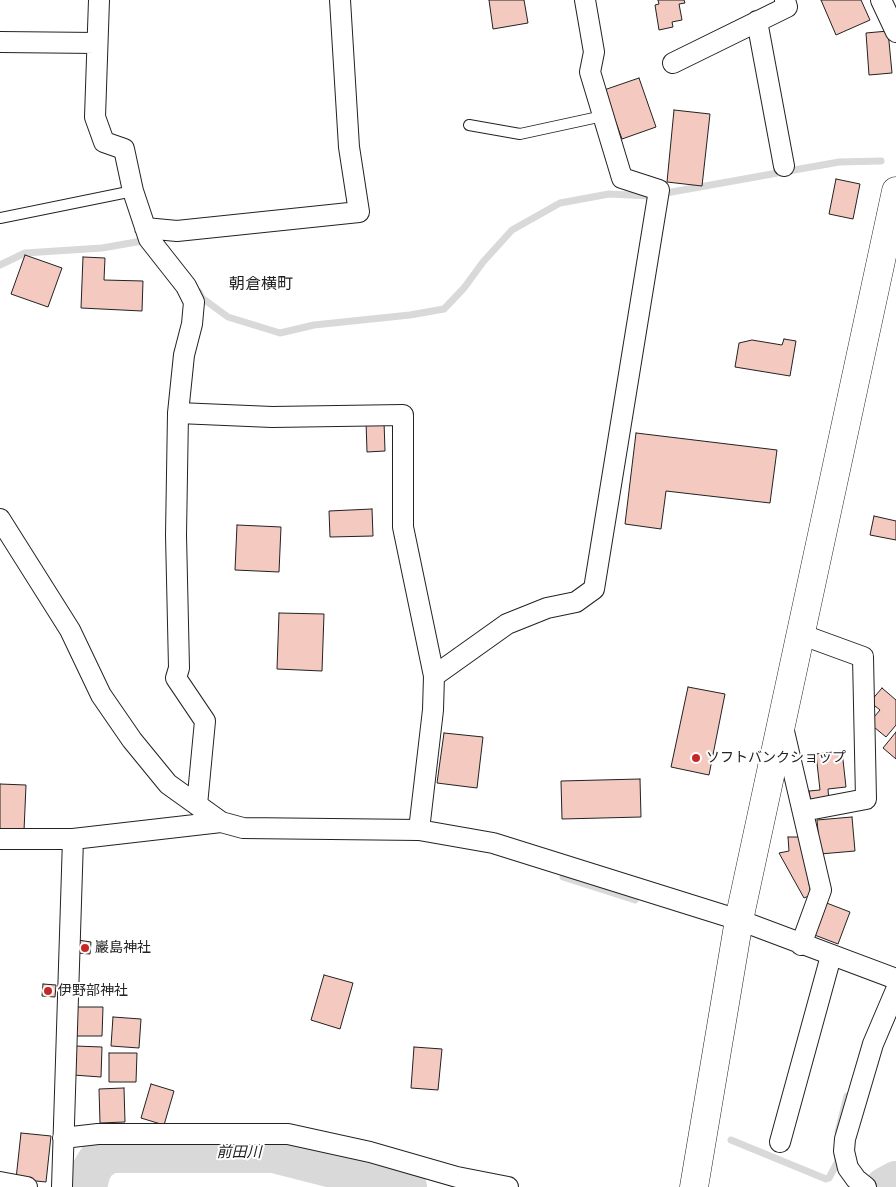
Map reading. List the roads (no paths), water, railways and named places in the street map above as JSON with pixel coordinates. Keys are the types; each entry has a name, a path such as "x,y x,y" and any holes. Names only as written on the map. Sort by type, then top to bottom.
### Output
{"street":[{"path":"99,0 96,117 104,142 124,149 133,191 149,239 186,286 194,302 192,324 184,355 178,413 176,535 178,668 176,678 205,721 198,805"},
{"path":"145,228 177,231 359,212 349,147 340,0"},
{"path":"434,676 508,624 547,608 576,602 594,589 659,190 622,178 590,72 594,52 585,0"},
{"path":"673,64 787,7 785,0"},
{"path":"881,0 896,32"},
{"path":"757,21 784,166"},
{"path":"0,42 97,43"},
{"path":"694,1187 739,920 896,191"},
{"path":"178,413 272,417 403,415 403,527 434,676 433,710 419,830"},
{"path":"0,519 70,630 101,695 122,726 168,784 221,822"},
{"path":"800,634 863,657 866,799 802,811"},
{"path":"781,722 821,890 802,945"},
{"path":"0,838 73,839 221,822 244,828 419,830 493,843 739,920 894,978 845,1139 845,1161 859,1185"},
{"path":"62,1187 73,839"},
{"path":"780,1142 831,956"},
{"path":"63,1138 98,1134 288,1134 370,1152 457,1177 508,1187"},
{"path":"0,1182 26,1187"}],"lane":[{"path":"469,125 520,134 603,116"},
{"path":"0,218 133,191"}],"waterway":[{"path":"666,193 839,162 881,161"},
{"path":"199,292 202,298 228,317 280,333 314,325 410,315 444,309 512,230 560,203 609,194 650,196"},
{"path":"0,265 25,253 102,248 142,241"},
{"path":"563,877 635,900"},
{"path":"838,1132 847,1096"},
{"path":"731,1140 826,1179 829,1178 838,1161 837,1155"},
{"name":"前田川","path":"87,1187 91,1171 97,1161 110,1153 274,1153 407,1187"},
{"name":"前田川","path":"885,1187 896,1181"}],"place":[{"name":"ソフトバンクショップ","path":"696,758"},
{"name":"巖島神社","path":"85,948"},
{"name":"伊野部神社","path":"48,991"}],"district":[{"name":"朝倉横町","path":"261,285"}]}
